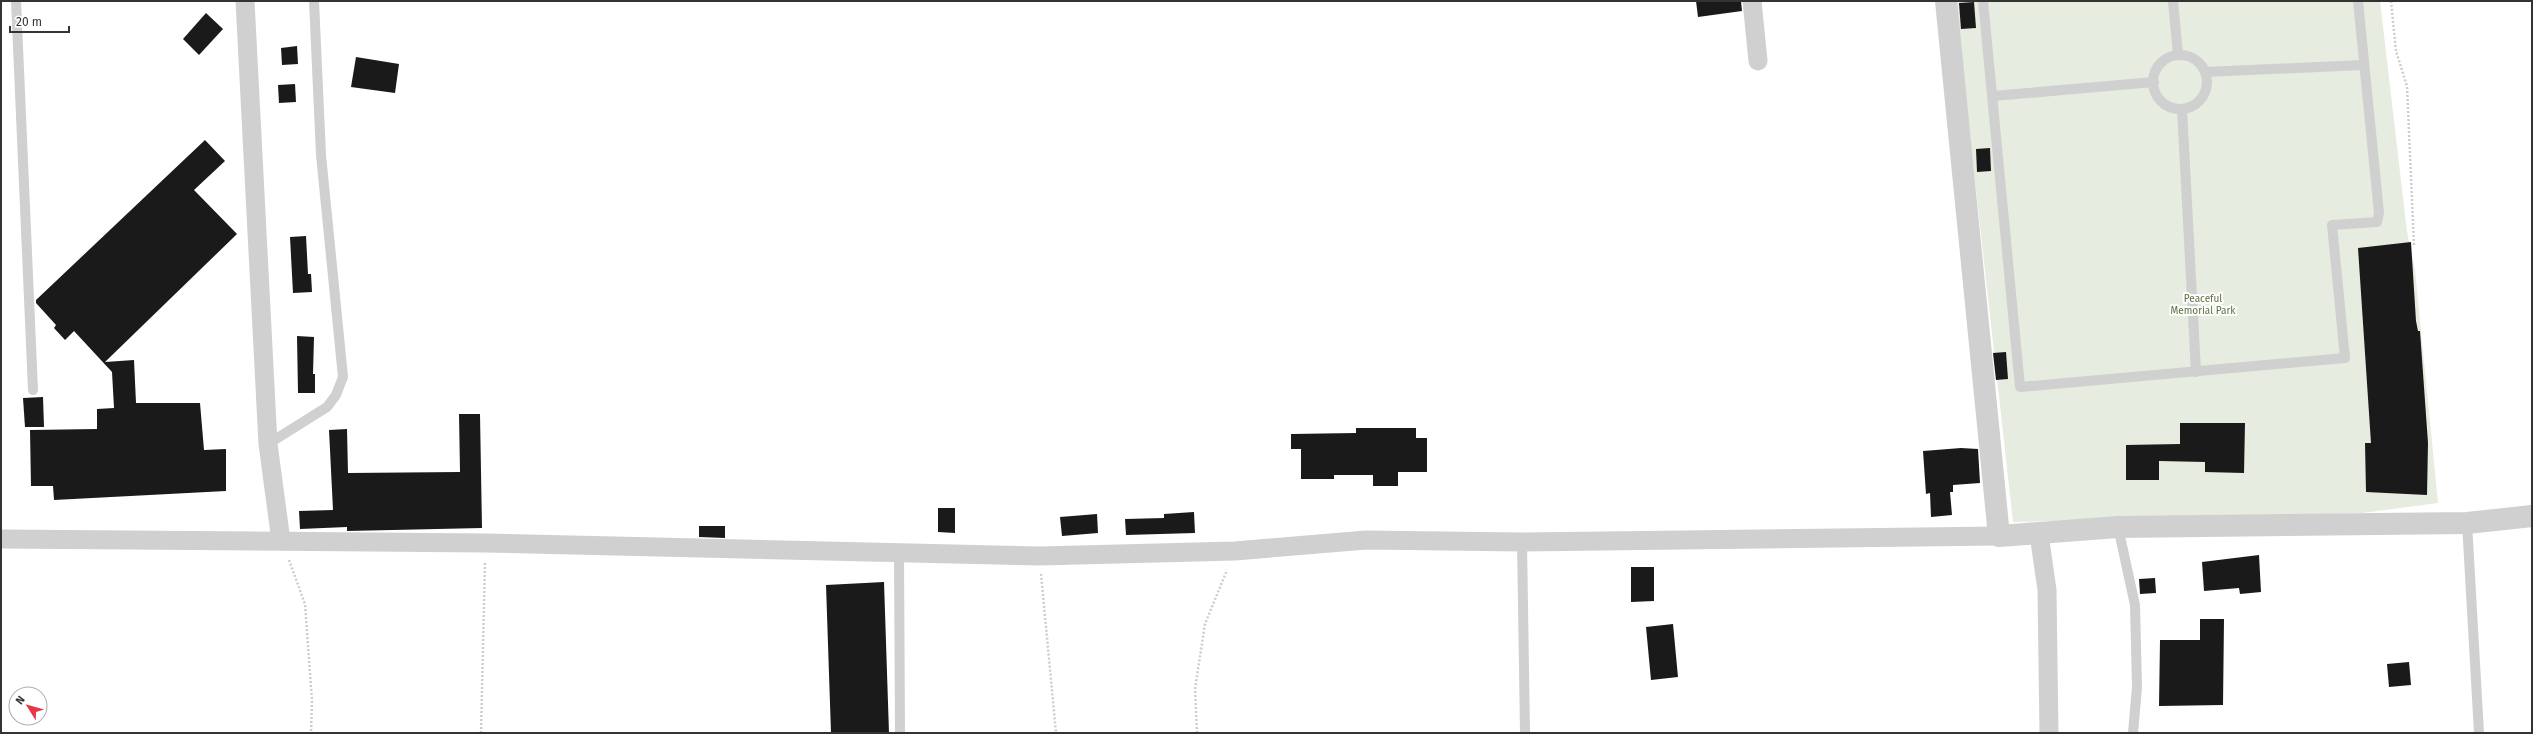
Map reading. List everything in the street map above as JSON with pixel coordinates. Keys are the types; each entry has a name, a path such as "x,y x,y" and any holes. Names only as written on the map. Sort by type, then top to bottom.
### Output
{"street":[{"path":"245,1 268,444 281,541"},
{"path":"1752,1 1758,61"},
{"path":"1946,1 1999,536"},
{"path":"1,539 485,543 769,548 900,554 1040,556 1235,551 1366,540 1522,542 1999,536 2118,527 2467,523 2532,516"},
{"path":"2039,534 2046,590 2049,733"}],"lane":[{"path":"16,1 33,390"},
{"path":"268,444 327,407 336,394 343,377 321,154 314,1"},
{"path":"1983,1 2020,386 2345,358 2332,225 2378,222 2379,213 2363,65 2358,1"},
{"path":"2173,1 2178,55"},
{"path":"2178,55 2191,58 2205,72 2206,87 2204,93 2199,101 2182,109 2169,107 2161,102 2154,89 2158,66 2165,60 2178,55"},
{"path":"2205,72 2363,65"},
{"path":"1993,96 2154,82"},
{"path":"2182,109 2196,372"},
{"path":"2467,523 2470,538 2480,733"},
{"path":"2118,527 2135,605 2137,687 2133,733"},
{"path":"1522,542 1525,733"},
{"path":"900,554 900,733"}],"path":[{"path":"2391,1 2396,51 2407,86 2414,245"},
{"path":"281,541 305,604 312,701 311,733"},
{"path":"482,733 485,543"},
{"path":"1197,733 1195,690 1205,624 1235,551"},
{"path":"1040,556 1056,733"}],"green space":[{"name":"Peaceful Memorial Park","path":"1955,1 2380,1 2407,232 2415,270 2438,503 2362,513 2013,522"}],"building":[{"path":"1696,1 1741,1 1742,11 1698,17"},
{"path":"1974,2 1976,28 1961,29 1959,3"},
{"path":"206,13 223,29 199,55 183,39"},
{"path":"297,46 298,64 282,65 281,48"},
{"path":"356,57 399,64 395,93 351,87"},
{"path":"295,84 296,102 279,103 278,85"},
{"path":"205,140 225,161 194,190 237,234 105,362 134,360 136,403 200,403 204,450 226,449 226,491 54,500 53,486 31,486 30,430 97,429 97,409 114,408 112,372 74,331 65,340 54,328 56,325 36,303 36,300"},
{"path":"1990,148 1991,171 1977,172 1976,149"},
{"path":"306,236 308,274 311,274 312,292 293,293 290,237"},
{"path":"2411,242 2416,321 2418,331 2420,331 2428,443 2427,495 2366,492 2365,443 2371,443 2358,248"},
{"path":"297,336 314,337 313,374 315,374 315,393 298,393"},
{"path":"2006,352 2008,379 1996,380 1993,353"},
{"path":"43,397 44,427 25,427 23,398"},
{"path":"459,414 480,414 482,528 347,531 347,527 300,529 299,511 333,510 329,430 347,429 348,473 460,472"},
{"path":"2180,423 2245,423 2244,473 2205,472 2205,462 2159,461 2159,480 2126,480 2126,445 2180,444"},
{"path":"1356,428 1416,428 1416,438 1427,438 1427,472 1398,472 1398,486 1373,486 1373,475 1334,475 1334,479 1301,479 1301,449 1291,449 1291,434 1356,433"},
{"path":"1961,448 1978,449 1980,483 1953,485 1953,492 1950,492 1952,515 1931,517 1930,493 1926,494 1923,451"},
{"path":"938,508 955,508 955,533 938,532"},
{"path":"1194,512 1195,533 1126,535 1125,519 1164,518 1164,514"},
{"path":"1097,514 1098,533 1062,536 1060,517"},
{"path":"699,526 725,526 725,538 699,537"},
{"path":"2259,555 2261,592 2240,594 2239,588 2204,591 2202,562"},
{"path":"1631,567 1654,567 1654,601 1631,602"},
{"path":"2155,578 2156,593 2140,594 2139,579"},
{"path":"884,582 889,733 831,733 826,585"},
{"path":"2200,619 2224,619 2223,705 2159,706 2160,640 2200,640"},
{"path":"1673,624 1678,677 1651,680 1646,627"},
{"path":"2409,662 2411,685 2389,687 2387,664"}]}
